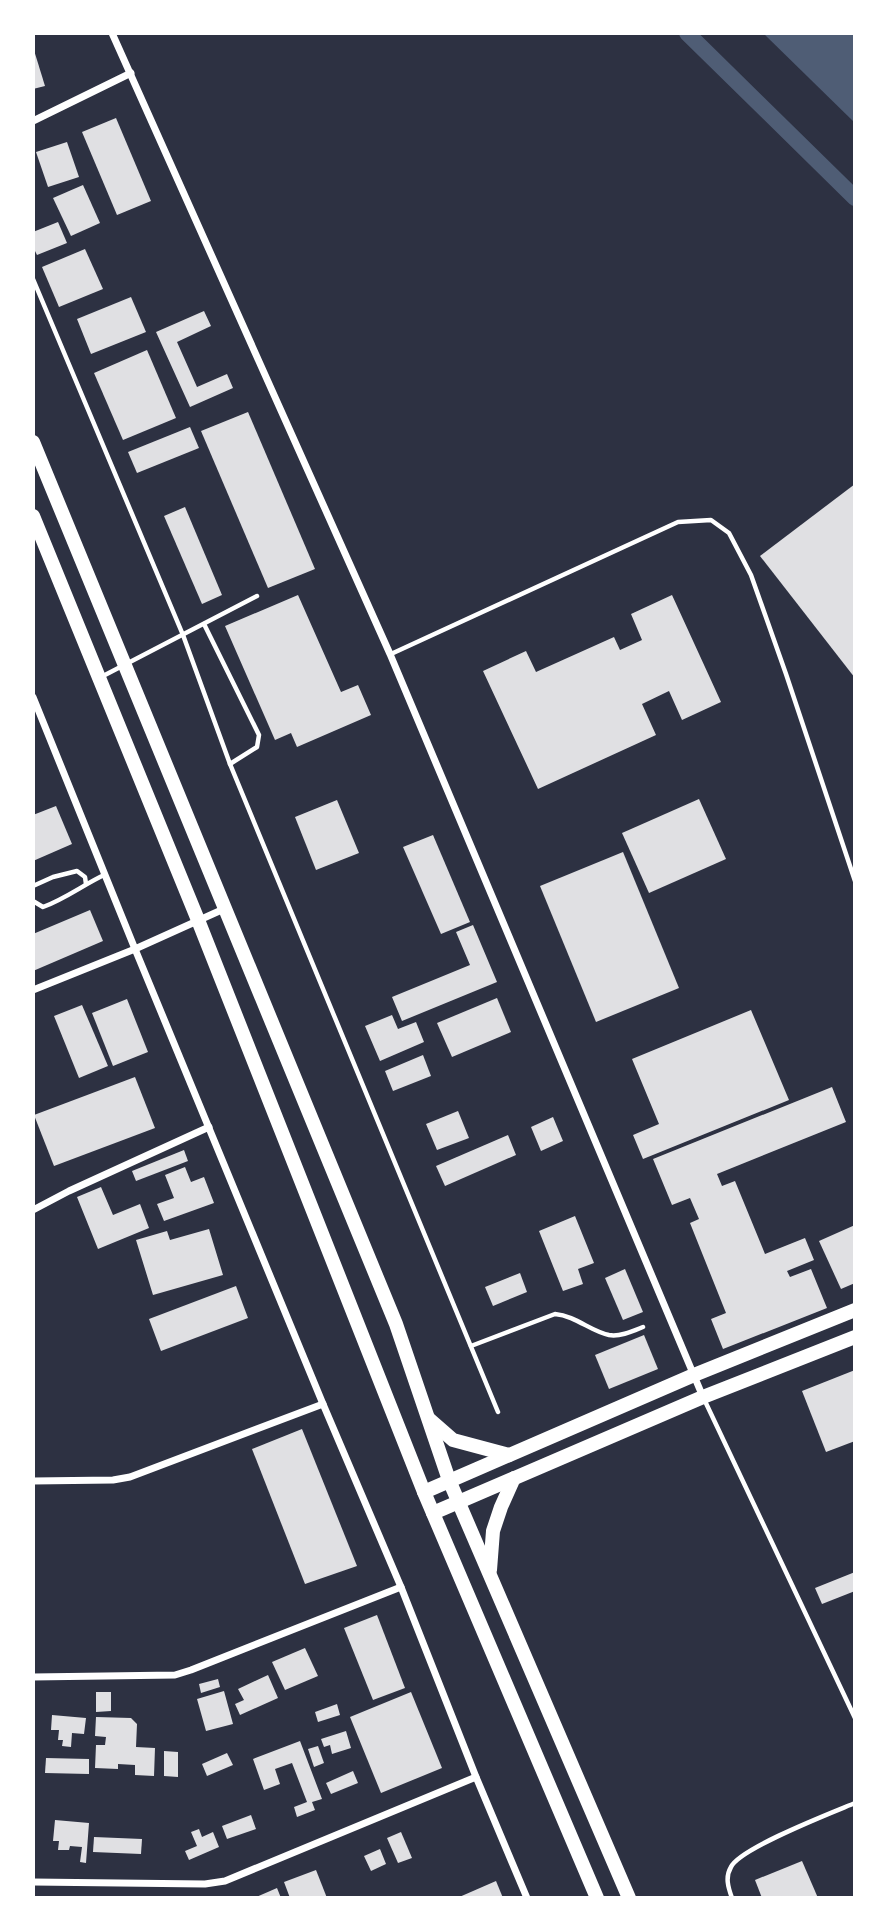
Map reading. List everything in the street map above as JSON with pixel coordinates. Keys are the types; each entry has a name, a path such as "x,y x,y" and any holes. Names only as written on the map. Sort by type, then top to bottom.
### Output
{"main road":[{"path":"33,442 396,1324 458,1502 629,1898"},
{"path":"33,516 198,920 424,1492 597,1898"},
{"path":"424,1492 855,1310"},
{"path":"433,1513 702,1397 855,1337"},
{"path":"428,1418 453,1440 509,1455"},
{"path":"490,1575 493,1531 514,1478"}],"street":[{"path":"113,33 390,654 702,1397"},
{"path":"33,121 131,73"},
{"path":"33,697 527,1898"},
{"path":"33,990 226,908"},
{"path":"33,1210 209,1126"},
{"path":"33,1481 130,1478 323,1404"},
{"path":"33,1677 175,1675 401,1587"},
{"path":"33,1882 205,1884 225,1881 477,1777"}],"lane":[{"path":"33,279 183,635 230,764 498,1412"},
{"path":"390,654 678,522 711,520 729,533 751,575 855,881"},
{"path":"100,678 257,596"},
{"path":"204,624 259,735 257,747 230,764"},
{"path":"33,886 76,871 85,877 86,884"},
{"path":"33,901 43,907 60,901 105,875"},
{"path":"471,1346 555,1314 565,1315 612,1336 643,1327"},
{"path":"702,1397 855,1718"},
{"path":"732,1898 727,1881 730,1867 738,1856 855,1803"}],"water":[{"path":"763,33 855,33 855,123"}],"building":[{"path":"33,47 45,86 33,89"},
{"path":"116,118 151,201 117,215 82,132"},
{"path":"67,142 79,177 48,187 36,152"},
{"path":"83,185 100,223 71,236 53,198"},
{"path":"58,222 67,243 37,255 33,247 33,232"},
{"path":"85,249 103,289 59,307 42,267"},
{"path":"131,297 146,332 91,354 77,319"},
{"path":"204,311 211,326 177,342 197,387 227,374 233,388 190,407 156,332"},
{"path":"147,350 176,418 123,440 94,373"},
{"path":"248,412 315,569 268,588 201,431"},
{"path":"190,427 199,448 137,473 128,452"},
{"path":"855,484 855,678 760,556"},
{"path":"185,507 222,595 202,604 164,516"},
{"path":"298,595 341,692 358,685 371,715 297,747 291,733 275,740 225,626"},
{"path":"672,595 721,702 682,720 669,691 642,704 656,735 538,789 483,671 526,651 536,672 614,637 620,650 642,640 631,614"},
{"path":"699,799 726,859 649,893 622,833"},
{"path":"337,800 359,853 316,870 295,817"},
{"path":"56,806 72,844 33,861 33,815"},
{"path":"433,835 470,922 441,934 403,847"},
{"path":"623,852 679,988 596,1022 540,886"},
{"path":"90,910 103,941 33,971 33,934"},
{"path":"473,925 497,982 402,1021 392,997 470,965 456,932"},
{"path":"497,998 511,1032 452,1057 437,1023"},
{"path":"127,999 148,1052 113,1066 92,1013"},
{"path":"82,1005 108,1066 79,1078 54,1016"},
{"path":"751,1010 789,1100 643,1159 633,1135 659,1124 632,1059"},
{"path":"392,1015 398,1029 416,1022 424,1042 380,1061 365,1026"},
{"path":"423,1055 431,1076 393,1091 385,1071"},
{"path":"135,1077 155,1128 54,1166 34,1115"},
{"path":"832,1087 846,1122 717,1174 722,1186 735,1181 765,1254 805,1238 814,1260 787,1271 790,1277 811,1269 827,1308 723,1349 711,1319 726,1313 690,1223 699,1219 690,1198 672,1205 653,1159"},
{"path":"458,1111 469,1138 437,1150 426,1124"},
{"path":"553,1117 563,1141 541,1151 531,1127"},
{"path":"508,1135 516,1155 445,1186 436,1166"},
{"path":"184,1150 188,1161 136,1181 132,1171"},
{"path":"185,1167 191,1182 204,1177 214,1203 164,1221 157,1204 174,1198 165,1175"},
{"path":"101,1187 113,1215 140,1204 149,1228 98,1249 77,1197"},
{"path":"575,1216 594,1263 578,1269 583,1284 563,1291 539,1231"},
{"path":"855,1225 855,1283 841,1289 819,1241"},
{"path":"209,1229 223,1275 153,1295 136,1240 167,1231 170,1240"},
{"path":"625,1269 643,1312 623,1320 605,1278"},
{"path":"520,1273 527,1292 493,1306 485,1287"},
{"path":"236,1286 248,1318 161,1351 149,1319"},
{"path":"644,1335 658,1369 609,1389 595,1355"},
{"path":"855,1370 855,1441 826,1452 802,1391"},
{"path":"302,1429 357,1566 305,1584 252,1449"},
{"path":"855,1572 855,1591 822,1604 815,1588"},
{"path":"377,1615 405,1688 373,1700 344,1628"},
{"path":"305,1648 318,1676 285,1690 272,1662"},
{"path":"268,1675 278,1698 240,1715 235,1704 244,1700 238,1689"},
{"path":"218,1679 220,1687 201,1693 199,1684"},
{"path":"224,1691 233,1724 206,1731 197,1699"},
{"path":"96,1692 111,1692 111,1711 96,1712"},
{"path":"411,1692 442,1768 381,1793 350,1717"},
{"path":"337,1704 340,1715 318,1722 315,1712"},
{"path":"52,1715 86,1718 84,1734 72,1733 71,1747 62,1746 63,1740 58,1740 59,1730 51,1730"},
{"path":"96,1717 131,1718 137,1724 136,1747 155,1748 154,1776 135,1775 135,1765 118,1764 118,1769 95,1768 96,1745 105,1745 106,1737 95,1736"},
{"path":"346,1731 351,1748 332,1754 330,1745 324,1747 321,1739"},
{"path":"300,1741 322,1799 312,1802 315,1810 297,1817 294,1807 307,1802 292,1763 275,1769 280,1784 264,1790 253,1759"},
{"path":"318,1746 324,1763 314,1767 308,1749"},
{"path":"164,1751 178,1752 178,1777 164,1776"},
{"path":"227,1753 233,1765 207,1776 202,1764"},
{"path":"46,1758 89,1759 89,1774 45,1773"},
{"path":"353,1771 358,1783 331,1794 326,1783"},
{"path":"251,1815 256,1829 227,1839 222,1826"},
{"path":"55,1820 89,1823 86,1863 80,1862 82,1847 70,1846 69,1850 58,1850 59,1841 53,1841"},
{"path":"199,1829 202,1837 213,1832 219,1847 189,1860 185,1851 197,1846 191,1832"},
{"path":"401,1832 412,1858 398,1863 387,1838"},
{"path":"94,1837 142,1839 141,1854 93,1852"},
{"path":"380,1849 386,1864 371,1871 364,1856"},
{"path":"802,1861 818,1898 762,1898 755,1880"},
{"path":"316,1870 327,1898 290,1898 284,1882"},
{"path":"496,1881 503,1898 457,1898"},
{"path":"277,1888 281,1898 254,1898"}],"waterway":[{"path":"687,33 855,198"}]}
